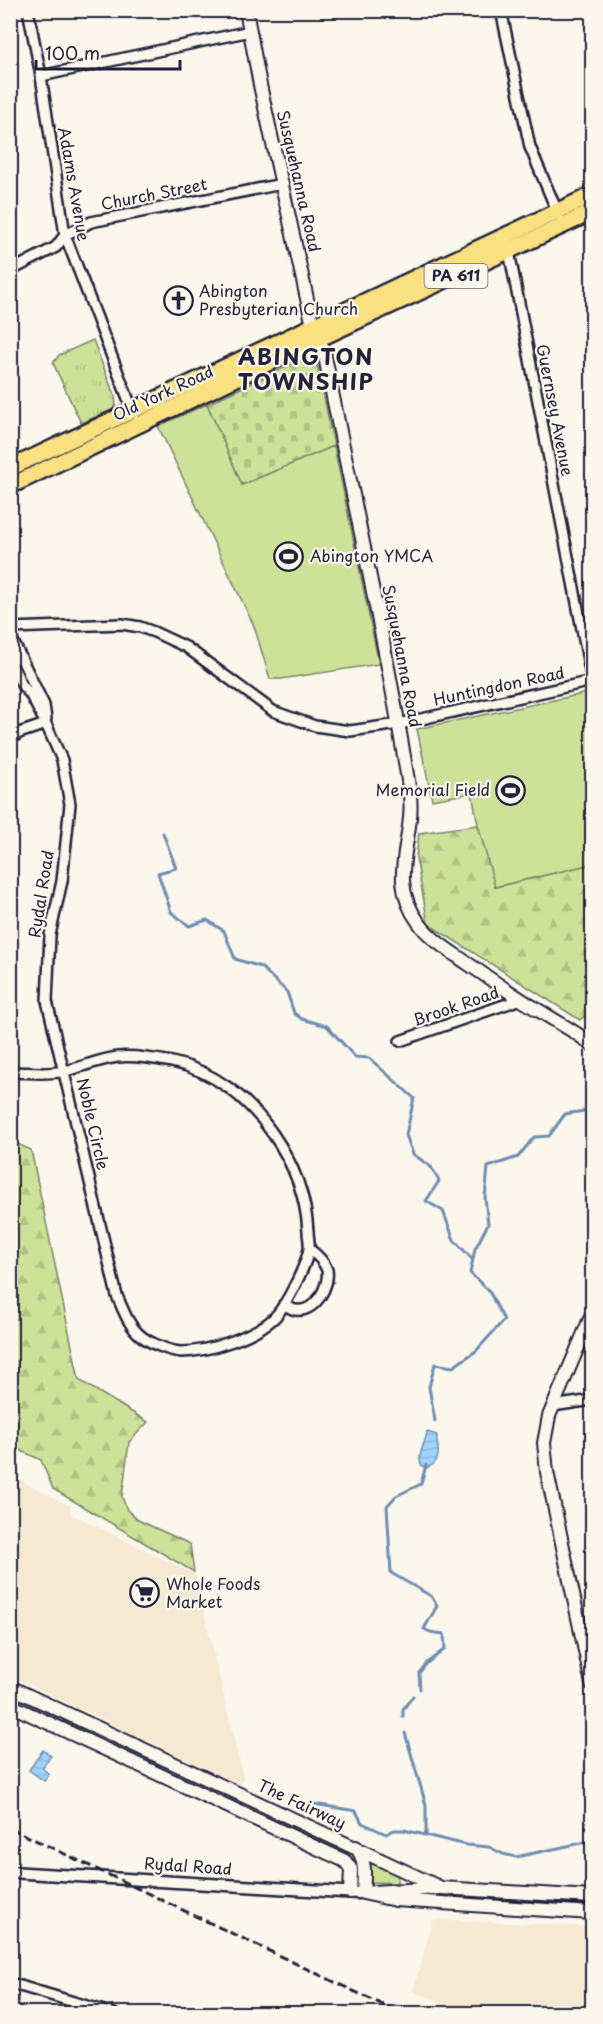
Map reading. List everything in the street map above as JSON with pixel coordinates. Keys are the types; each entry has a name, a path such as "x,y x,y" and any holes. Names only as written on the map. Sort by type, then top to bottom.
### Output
{"highway":[{"name":"Old York Road","path":"10,468 133,410 509,251 561,219 592,195"},
{"name":"Old York Road","path":"10,486 138,425 316,332 561,219 592,212"}],"main road":[{"name":"Susquehanna Road","path":"246,10 282,184 316,332 324,351 399,724 410,794 411,816 402,867 402,882 411,910 419,924 432,938 521,999 573,1030 592,1045"},
{"path":"592,1314 553,1406 546,1428 544,1456 592,1684"},
{"name":"The Fairway","path":"10,1687 441,1888 592,1897"},
{"name":"The Fairway","path":"10,1705 345,1861 351,1869 350,1892"},
{"path":"247,1816 254,1801"},
{"path":"356,1847 363,1860 365,1871 363,1893"},
{"name":"Rydal Road","path":"363,1893 441,1888"},
{"name":"Rydal Road","path":"363,1893 396,1900 592,1912"}],"street":[{"name":"Adams Avenue","path":"27,10 41,76 65,235 138,425"},
{"path":"501,10 530,147 561,219"},
{"path":"41,76 250,31"},
{"name":"Church Street","path":"11,271 56,247 65,235 91,222 282,184"},
{"name":"Guernsey Avenue","path":"509,251 592,681"},
{"name":"Huntingdon Road","path":"10,628 122,624 140,627 186,647 273,711 315,726 350,731 399,724 592,681"},
{"name":"Rydal Road","path":"10,635 44,705 46,724"},
{"path":"10,661 21,657"},
{"name":"Rydal Road","path":"10,661 46,724 62,759 70,804 62,881 50,935 47,1001 65,1071"},
{"path":"10,740 19,733 46,724"},
{"name":"Brook Road","path":"400,1041 521,999"},
{"name":"Noble Circle","path":"118,1057 173,1062 223,1083 260,1114 293,1168 304,1199 309,1249 284,1304 274,1318 242,1338 181,1352 160,1346 140,1335 126,1317 117,1296 65,1071 118,1057"},
{"path":"10,1072 65,1071"},
{"path":"284,1304 296,1310 307,1309 318,1300 325,1287 327,1270 319,1257 309,1249"},
{"path":"553,1406 592,1400"},
{"name":"Rydal Road","path":"10,1872 363,1893"},
{"path":"10,1983 114,2013"}],"shaded area":[{"path":"11,1475 70,1506 71,1514 189,1571 196,1577 243,1777 241,1785 11,1676"},
{"path":"433,1919 592,1927 592,2013 466,2013 413,1991"}],"green space":[{"path":"93,340 116,405 112,410 81,423 53,363 59,355"},
{"path":"311,355 316,358 334,446 242,485 207,404"},
{"name":"Abington YMCA","path":"207,404 242,485 334,446 379,664 270,679 254,626 158,426"},
{"name":"Memorial Field","path":"592,692 592,864 495,887 472,793 432,800 417,729"},
{"path":"478,825 496,887 592,864 592,1009 580,1020 428,924 416,857 419,833"},
{"path":"11,1141 31,1150 79,1380 148,1422 129,1442 122,1497 127,1510 138,1520 190,1544 194,1572 53,1489 41,1460 11,1446"},
{"path":"64,1720 88,1731 99,1731 187,1773 184,1776 163,1765 151,1765 64,1723"},
{"path":"264,1810 350,1849 359,1861 356,1862 263,1817"},
{"path":"370,1860 398,1872 397,1883 370,1882"}],"water":[{"path":"427,1432 437,1435 438,1452 435,1462 426,1468 421,1465 420,1457"},
{"path":"43,1750 51,1756 42,1768 49,1774 44,1781 29,1770"}],"waterway":[{"path":"163,833 176,868 158,873 171,912 189,926 207,920 224,931 235,959 261,967 287,992 294,1013 302,1019 327,1026 355,1057 369,1058 414,1098 406,1135 413,1154 431,1167 439,1181 426,1201 443,1211 454,1240 473,1260"},
{"path":"435,1421 429,1387 435,1364 453,1367 476,1351 504,1320 489,1291 470,1273 475,1249 488,1224 485,1198 488,1167 518,1157 534,1137 549,1136 565,1114 584,1111 592,1103"},
{"path":"420,1689 419,1673 427,1663 445,1649 444,1634 424,1629 437,1606 431,1596 391,1573 387,1506 396,1496 421,1484 426,1465"},
{"path":"403,1716 403,1709 413,1696"},
{"path":"405,1733 426,1805 426,1836"},
{"path":"314,1804 356,1811 362,1823 386,1834 394,1830 404,1830 467,1845 489,1847 516,1857 586,1842 592,1844"}],"railway":[{"path":"10,1828 402,2014"}],"place":[{"name":"Abington Presbyterian Church","path":"178,300"},
{"name":"Abington YMCA","path":"289,556"},
{"name":"Memorial Field","path":"511,790"},
{"name":"Whole Foods Market","path":"145,1593"}],"district":[{"name":"ABINGTON TOWNSHIP","path":"306,370"}]}
